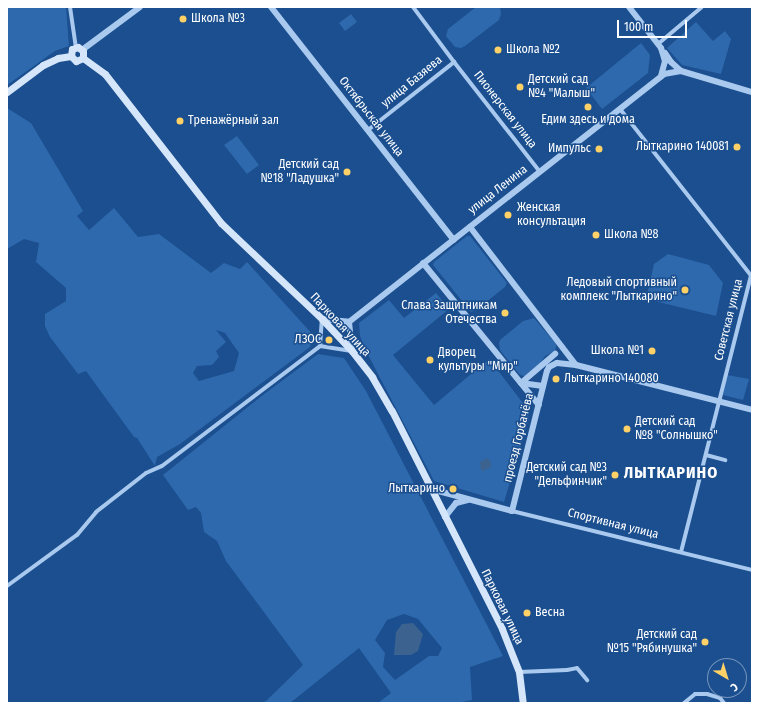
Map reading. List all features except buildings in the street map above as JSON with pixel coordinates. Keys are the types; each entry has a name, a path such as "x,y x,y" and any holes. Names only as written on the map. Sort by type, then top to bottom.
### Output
{"main road":[{"path":"7,92 44,65 58,58 70,56 76,61 80,52 71,51 70,56"},
{"name":"Парковая улица","path":"80,52 105,74 221,223 322,319 352,351 375,381 446,517 502,629 519,672 524,703"}],"street":[{"path":"70,7 80,52 140,7"},
{"name":"Октябрьская улица","path":"271,7 454,240"},
{"name":"улица Базяева","path":"368,130 454,62 413,7"},
{"path":"629,7 671,62 681,71 752,92"},
{"path":"659,46 702,7"},
{"path":"659,46 665,61 661,76 681,71"},
{"name":"Пионерская улица","path":"454,62 540,172"},
{"name":"улица Ленина","path":"349,322 661,76"},
{"name":"Советская улица","path":"620,109 751,277 681,552"},
{"path":"470,227 576,365"},
{"path":"423,264 539,405"},
{"path":"7,586 77,535 96,512 140,478 162,466 320,346 352,351 349,322 322,319 320,346"},
{"name":"проезд Горбачёва","path":"512,511 543,386 548,369 560,344"},
{"path":"521,383 555,354"},
{"path":"548,369 557,363 576,365 752,410"},
{"path":"521,383 543,386"},
{"path":"706,455 725,460"},
{"name":"Спортивная улица","path":"431,489 512,511 752,570"},
{"path":"446,517 456,504 469,499"},
{"path":"519,672 567,670 577,668 586,680"},
{"path":"684,703 695,694 707,694 720,698 724,703"}],"shaded area":[{"path":"7,7 66,7 69,46 55,51 7,85"},
{"path":"476,7 500,7 501,14 499,20 465,46 461,48 455,47 446,36 448,29"},
{"path":"351,14 357,22 345,31 339,23"},
{"path":"696,22 713,41 725,31 731,39 721,74 682,65 667,48"},
{"path":"641,43 650,55 648,73 602,109 586,88"},
{"path":"7,108 31,123 83,211 77,216 89,230 114,208 138,237 159,234 211,273 224,263 240,269 247,262 314,336 310,347 180,444 157,457 155,466 137,438 134,437 86,371 78,374 50,337 45,326 45,314 66,301 66,288 36,262 39,243 24,239 7,249","holes":["216,330 225,333 239,353 234,371 199,381 193,373 197,366 212,365 219,357 216,351 226,342"]},
{"path":"237,136 259,165 247,174 224,145"},
{"path":"467,236 470,236 507,283 505,287 476,310 471,312 433,265 434,262"},
{"path":"668,254 709,265 723,283 716,316 646,299 654,264"},
{"path":"436,293 449,309 393,355 434,405 489,359 526,407 529,418 504,502 434,481 366,351 360,336 359,323 389,300 404,318"},
{"path":"534,318 556,344 556,347 555,351 545,356 533,373 523,376 519,374 500,350 499,343 500,340 523,321"},
{"path":"318,354 344,358 366,391 503,656 470,667 472,700 457,703 378,703 391,693 359,648 290,703 262,703 266,701 303,665 226,561 217,541 204,532 201,513 196,507 188,510 163,475 263,395","holes":["404,614 418,619 442,648 438,656 429,656 395,680 383,667 385,653 375,640 387,620"]},
{"path":"727,375 749,379 743,400 723,395"},
{"path":"487,458 491,462 491,467 483,471 481,470 480,462"},
{"path":"413,623 423,634 418,651 411,655 394,655 396,632 402,624"}],"place":[{"name":"Школа №3","path":"183,19"},
{"name":"Школа №2","path":"498,50"},
{"name":"Детский сад №4 \"Малыш\"","path":"520,87"},
{"name":"Едим здесь и дома","path":"588,107"},
{"name":"Тренажёрный зал","path":"180,121"},
{"name":"Лыткарино 140081","path":"737,147"},
{"name":"Импульс","path":"599,149"},
{"name":"Детский сад №18 \"Ладушка\"","path":"347,172"},
{"name":"Женская консультация","path":"508,215"},
{"name":"Школа №8","path":"596,235"},
{"name":"Ледовый спортивный комплекс \"Лыткарино\"","path":"685,290"},
{"name":"Слава Защитникам Отечества","path":"505,313"},
{"name":"ЛЗОС","path":"329,340"},
{"name":"Школа №1","path":"652,351"},
{"name":"Дворец культуры \"Мир\"","path":"430,360"},
{"name":"Лыткарино 140080","path":"556,379"},
{"name":"Детский сад №8 \"Солнышко\"","path":"627,429"},
{"name":"Детский сад №3 \"Дельфинчик\"","path":"615,475"},
{"name":"Лыткарино","path":"453,489"},
{"name":"Весна","path":"527,613"},
{"name":"Детский сад №15 \"Рябинушка\"","path":"705,642"}],"district":[{"name":"ЛЫТКАРИНО","path":"671,473"}]}
